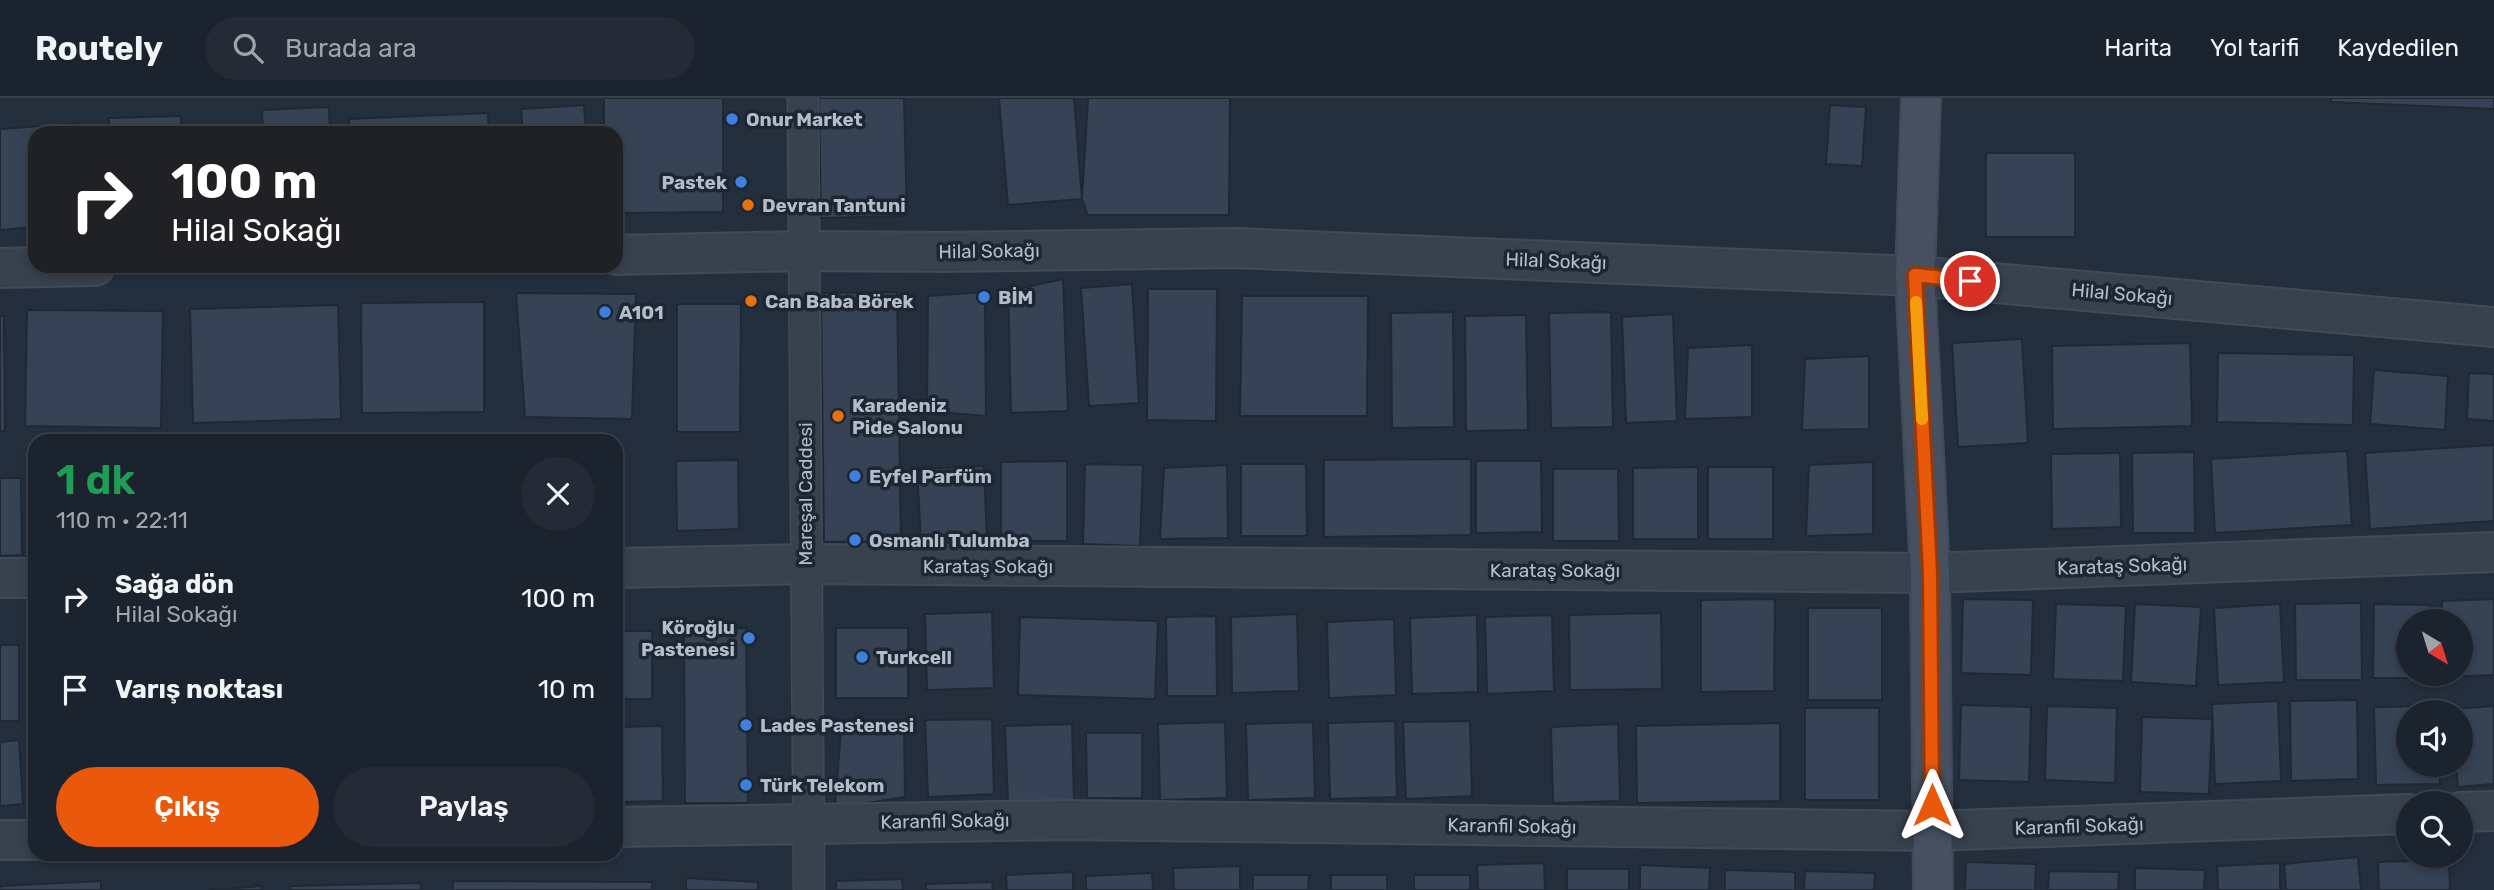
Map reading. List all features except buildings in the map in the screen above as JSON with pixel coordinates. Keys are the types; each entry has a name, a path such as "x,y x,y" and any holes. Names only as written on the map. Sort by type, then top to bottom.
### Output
{"main road":[{"path":"1921,98 1915,275 1930,573 1933,890"}],"street":[{"name":"Mareşal Caddesi","path":"803,98 808,890"},
{"name":"Hilal Sokağı","path":"623,255 1236,248 1915,275 2494,327"},
{"path":"0,268 28,267"},
{"name":"Karataş Sokağı","path":"623,568 806,564 1930,573 2494,552"},
{"path":"0,578 28,578"},
{"path":"2473,812 2494,811"},
{"name":"Karanfil Sokağı","path":"623,827 1068,820 1932,831 2396,814"},
{"path":"0,840 28,840"}],"slow traffic":[{"path":"1916,302 1922,419"}],"place":[{"name":"Onur Market","path":"732,119"},
{"name":"Pastek","path":"741,182"},
{"name":"Devran Tantuni","path":"748,205"},
{"name":"BİM","path":"984,297"},
{"name":"Can Baba Börek","path":"751,301"},
{"name":"A101","path":"605,312"},
{"name":"Karadeniz Pide Salonu","path":"838,416"},
{"name":"Eyfel Parfüm","path":"855,476"},
{"name":"Osmanlı Tulumba","path":"855,540"},
{"name":"Köroğlu Pastenesi","path":"749,638"},
{"name":"Turkcell","path":"862,657"},
{"name":"Lades Pastenesi","path":"746,725"},
{"name":"Türk Telekom","path":"746,785"}],"route":[{"path":"1932,805 1930,573 1915,275 1970,281"}]}
